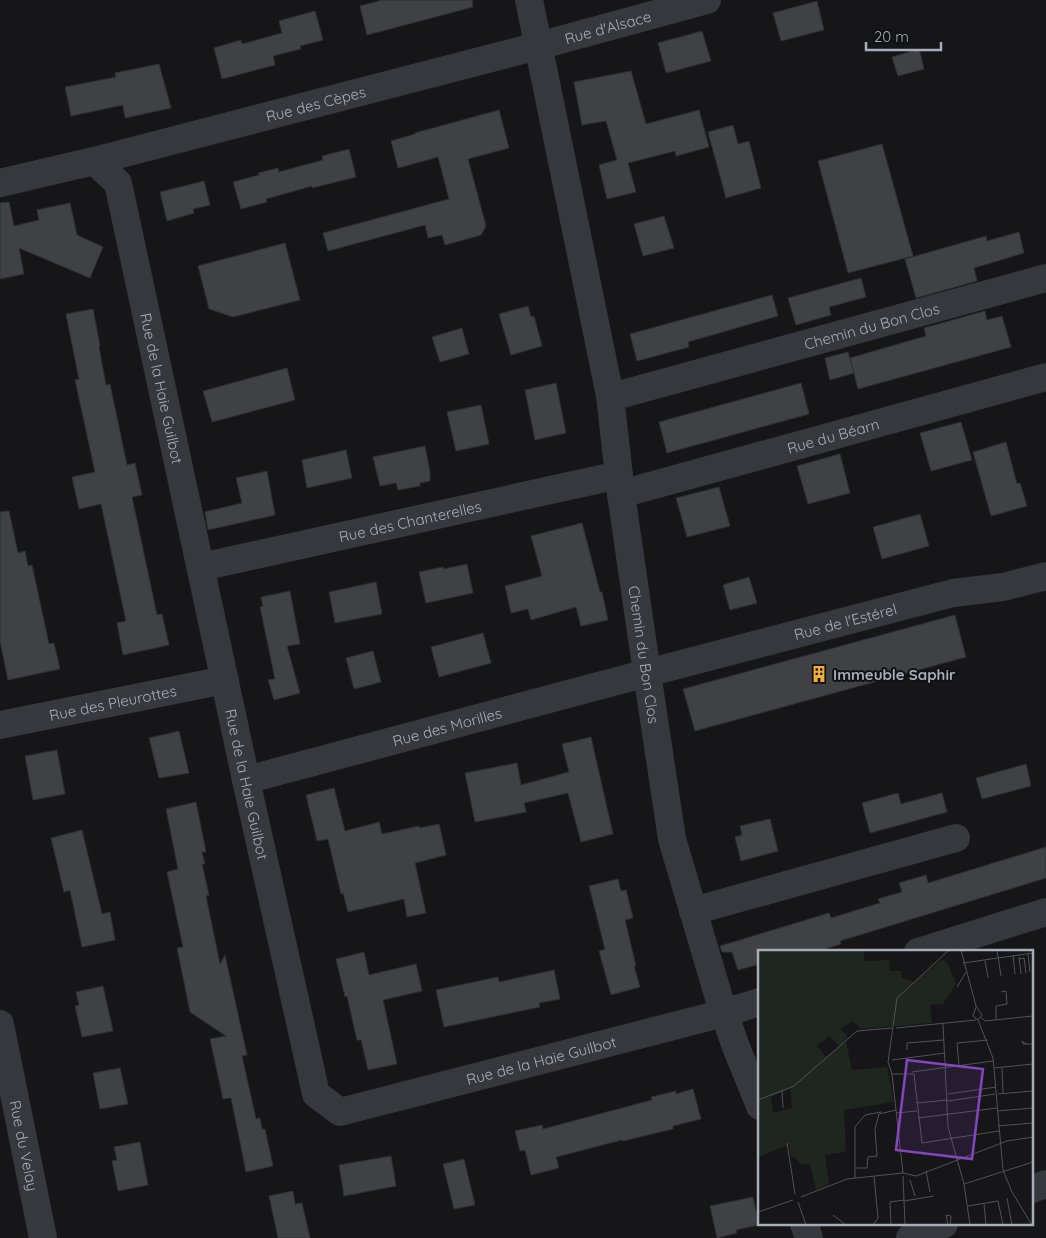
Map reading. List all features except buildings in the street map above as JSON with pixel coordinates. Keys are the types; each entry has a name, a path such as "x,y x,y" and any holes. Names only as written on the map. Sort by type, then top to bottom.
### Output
{"street":[{"name":"Chemin du Bon Clos","path":"529,0 610,396 620,484 672,839 724,1013 758,1101"},
{"name":"Rue d'Alsace","path":"538,46 707,0"},
{"name":"Rue des Cèpes","path":"94,161 538,46"},
{"path":"0,183 94,161"},
{"name":"Rue de la Haie Guilbot","path":"94,161 118,183 246,780 316,1094 340,1112 724,1013"},
{"name":"Chemin du Bon Clos","path":"610,396 1046,278"},
{"name":"Rue du Béarn","path":"620,484 1046,377"},
{"name":"Rue des Chanterelles","path":"201,567 620,484"},
{"name":"Rue de l'Estérel","path":"647,673 953,593 1003,587 1046,576"},
{"name":"Rue des Morilles","path":"246,780 647,673"},
{"name":"Rue des Pleurottes","path":"0,725 225,680"},
{"path":"693,911 956,838"},
{"path":"924,950 1046,912"},
{"path":"724,1013 758,1003"},
{"name":"Rue du Velay","path":"0,1024 43,1238"},
{"path":"1034,1188 1046,1184"},
{"path":"805,1226 809,1238"},
{"path":"910,1238 939,1226"}],"place":[{"name":"Immeuble Saphir","path":"819,674"}]}
